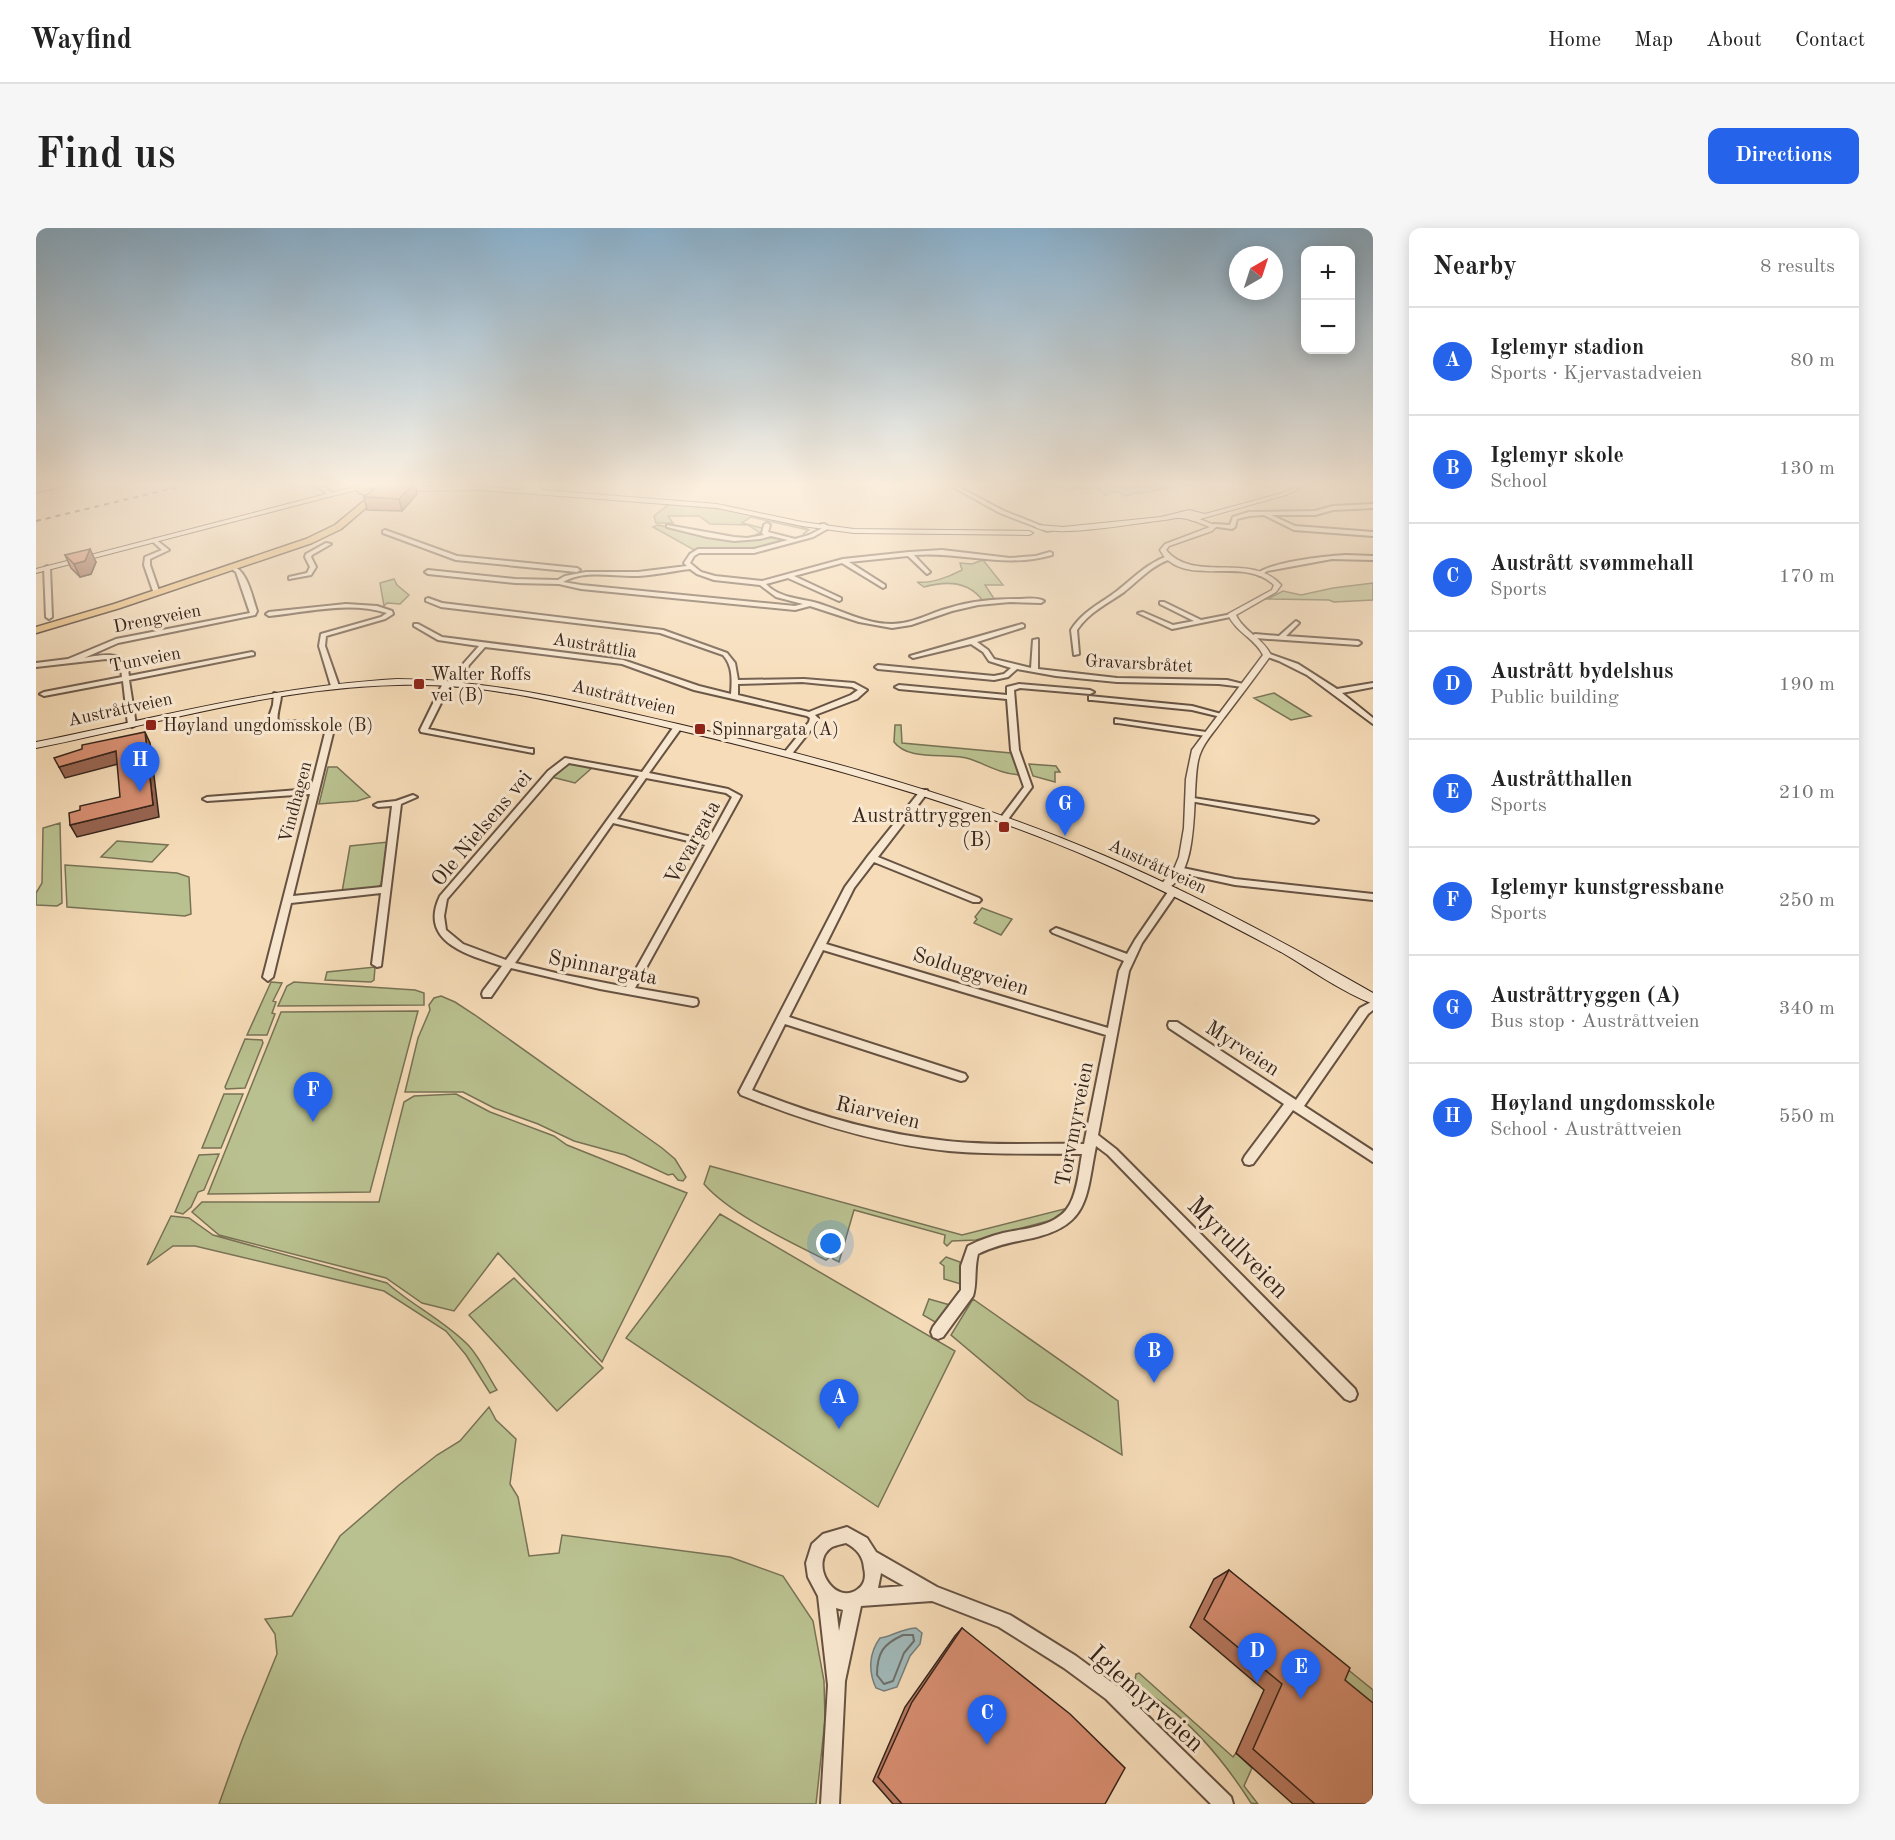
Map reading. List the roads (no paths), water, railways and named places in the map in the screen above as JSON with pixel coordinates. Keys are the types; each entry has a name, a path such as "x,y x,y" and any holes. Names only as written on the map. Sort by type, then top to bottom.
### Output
{"main road":[{"path":"36,571 100,556"},
{"path":"36,630 106,610 265,556"},
{"name":"Austråttveien","path":"36,745 277,695 335,686 391,682 452,683 510,690 788,753 924,792 1003,820 1085,851 1169,889 1373,999"}],"street":[{"path":"147,556 146,562 156,591"},
{"path":"291,578 309,574 313,567 308,556"},
{"path":"449,556 598,572 637,574 690,567 714,578 762,583 843,561 894,556"},
{"path":"690,567 687,560 692,556"},
{"path":"911,556 927,572"},
{"path":"950,556 964,562 973,562 976,557 1013,559 1046,556"},
{"path":"1364,557 1373,566"},
{"path":"1076,654 1074,630 1086,614 1120,592 1147,568 1168,558 1190,566 1260,574 1274,579 1278,587 1236,610 1232,616 1201,622 1170,627 1142,613"},
{"path":"1260,574 1265,570 1312,560 1373,558"},
{"path":"843,561 883,586"},
{"name":"Drengveien","path":"70,661 116,641 253,614 254,611 239,571 232,567"},
{"path":"47,568 49,617"},
{"path":"428,572 515,581 560,582 581,587 795,608 809,604"},
{"path":"560,582 567,576 598,572"},
{"path":"789,576 839,599"},
{"path":"762,583 776,595 870,624 891,626 910,623 972,604 1041,601"},
{"path":"428,600 441,605 662,631 725,654 732,662 735,682 734,696"},
{"path":"1162,603 1201,622"},
{"path":"269,614 342,607 380,608 390,612 383,618 323,635 322,646 335,686"},
{"path":"1232,616 1256,636 1267,655 1284,660 1335,692 1373,722"},
{"path":"1280,638 1296,623"},
{"name":"Austråttlia","path":"417,625 440,639 608,659 637,665 655,676 697,688 810,714"},
{"path":"913,656 1022,626"},
{"path":"1344,633 1348,642"},
{"path":"1256,636 1358,644"},
{"path":"1034,670 1036,640"},
{"name":"Gravarsbråtet","path":"971,641 986,651 991,660 1034,670 1152,681 1224,681 1243,685"},
{"path":"484,644 452,683 424,730 530,751"},
{"name":"Tunveien","path":"44,694 252,654"},
{"path":"1169,889 1184,855 1193,760 1206,734 1267,655"},
{"path":"36,665 106,657 118,658 124,665 132,725"},
{"path":"878,666 994,678 1006,676 1016,667"},
{"path":"735,682 802,681 854,685 863,690 854,697 810,714 814,718 813,722 788,753"},
{"path":"1335,692 1373,685"},
{"path":"1003,820 1028,787 1015,750 1010,689 1019,686 1192,708 1221,715"},
{"path":"899,687 1010,697"},
{"name":"Vindhagen","path":"268,977 330,735 329,724 275,723 273,717 277,695"},
{"path":"1118,721 1206,734"},
{"name":"Spinnargata","path":"487,994 678,727"},
{"name":"Ole Nielsens vei","path":"507,965 467,949 443,934 440,929 440,908 443,898 562,762 579,761 643,773"},
{"name":"Vevargata","path":"629,990 737,799 735,793 643,773"},
{"path":"207,799 314,791"},
{"name":"Riarveien","path":"924,792 871,858 843,899 746,1092 841,1126 907,1140 986,1148 1091,1143"},
{"path":"378,805 397,803 413,797"},
{"path":"1190,799 1314,820"},
{"path":"377,964 397,803"},
{"path":"610,820 711,844"},
{"path":"871,858 976,900"},
{"path":"1178,870 1235,882 1373,897"},
{"name":"Torvmyrveien","path":"938,1332 968,1292 968,1266 973,1250 992,1242 1050,1227 1075,1212 1125,971 1138,942 1169,889"},
{"path":"287,900 386,890"},
{"path":"1056,931 1130,959"},
{"name":"Solduggveien","path":"821,946 1111,1033"},
{"name":"Spinnargata","path":"507,965 693,1002"},
{"name":"Myrveien","path":"1249,1161 1364,1011 1373,1005"},
{"path":"783,1019 961,1077"},
{"name":"Myrveien","path":"1173,1025 1373,1157"},
{"name":"Myrullveien","path":"1091,1143 1112,1152 1350,1394"},
{"path":"830,1804 837,1684 826,1595 816,1579 813,1561 819,1545 832,1536 847,1535 861,1543 871,1558 873,1580 858,1599 837,1684"},
{"name":"Iglemyrveien","path":"871,1558 932,1593 1004,1622 1070,1662 1112,1693 1224,1804"},
{"name":"Iglemyrveien","path":"858,1599 932,1593"},
{"path":"826,1595 839,1602 858,1599"}],"water":[{"path":"916,1628 922,1633 920,1644 910,1656 897,1687 884,1691 876,1688 871,1662 880,1638"}],"place":[{"name":"Walter Roffs vei (B)","path":"419,684"},
{"name":"Høyland ungdomsskole (B)","path":"151,725"},
{"name":"Spinnargata (A)","path":"700,729"},
{"name":"Høyland ungdomsskole","path":"140,792"},
{"name":"Austråttryggen (B)","path":"1004,827"},
{"name":"Austråttryggen (A)","path":"1065,836"},
{"name":"Iglemyr kunstgressbane","path":"313,1122"},
{"name":"Iglemyr skole","path":"1154,1383"},
{"name":"Iglemyr stadion","path":"839,1429"},
{"name":"Austrått bydelshus","path":"1257,1683"},
{"name":"Austråtthallen","path":"1301,1699"},
{"name":"Austrått svømmehall","path":"987,1745"}]}
